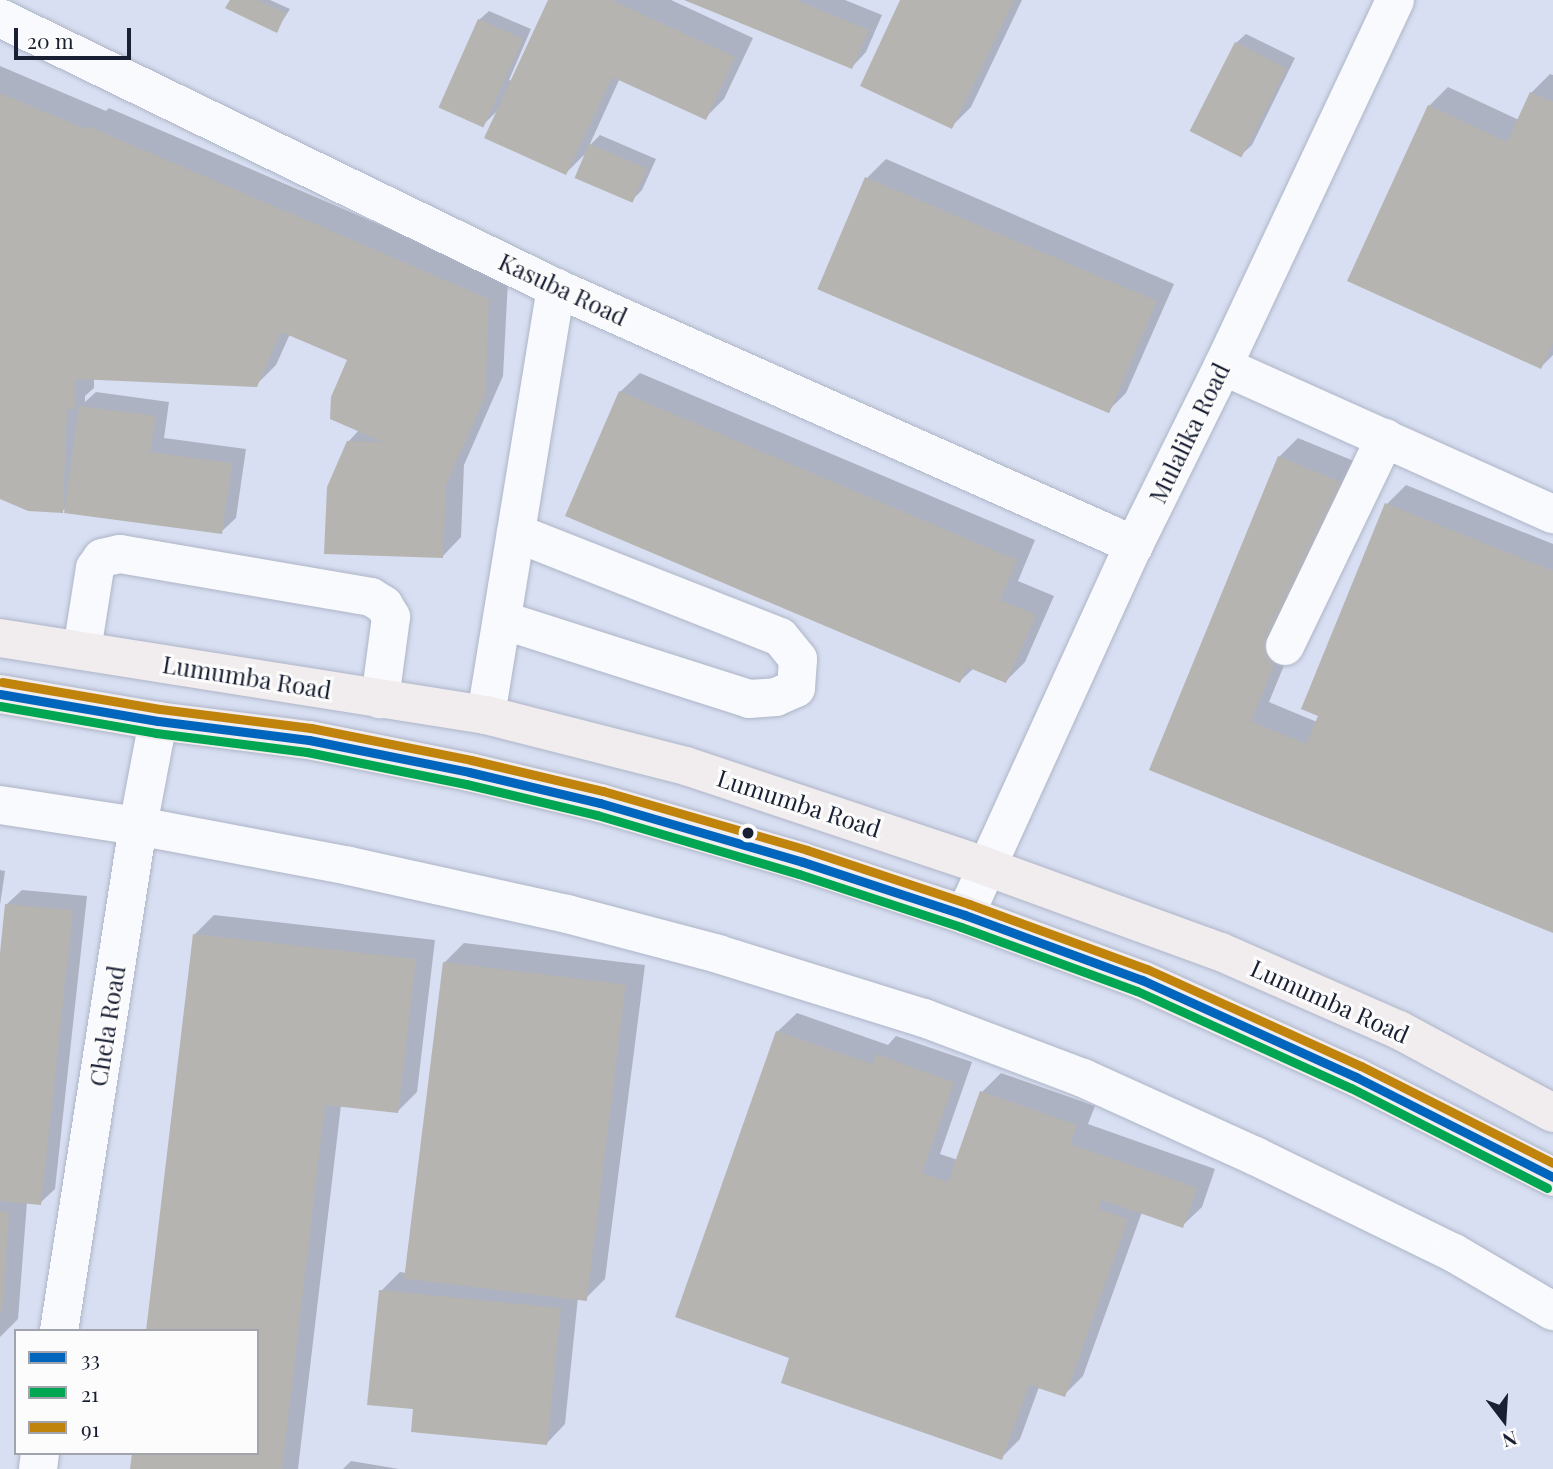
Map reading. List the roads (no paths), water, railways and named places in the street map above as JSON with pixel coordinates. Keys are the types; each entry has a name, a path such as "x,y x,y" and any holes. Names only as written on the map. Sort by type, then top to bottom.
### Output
{"main road":[{"name":"Lumumba Road","path":"0,638 486,715 686,766 987,867 1221,952 1399,1030 1553,1113"},
{"path":"0,694 158,721 309,740 469,772 600,803 803,862 965,915 1142,980 1356,1077 1504,1149 1553,1177"}],"street":[{"name":"Mulalika Road","path":"965,915 1134,545 1223,366 1395,0"},
{"name":"Kasuba Road","path":"0,18 556,288 1134,545"},
{"path":"486,715 556,288"},
{"path":"1223,366 1553,514"},
{"path":"1285,646 1385,439"},
{"path":"502,620 749,699 776,697 796,688 798,659 780,637 516,533"},
{"path":"82,650 95,568 102,558 120,554 372,597 384,605 391,617 380,699"},
{"name":"Chela Road","path":"59,1329 138,827 158,721"},
{"path":"0,805 349,866 567,914 718,954 924,1018 1083,1078 1255,1156 1454,1254 1553,1311"}]}
